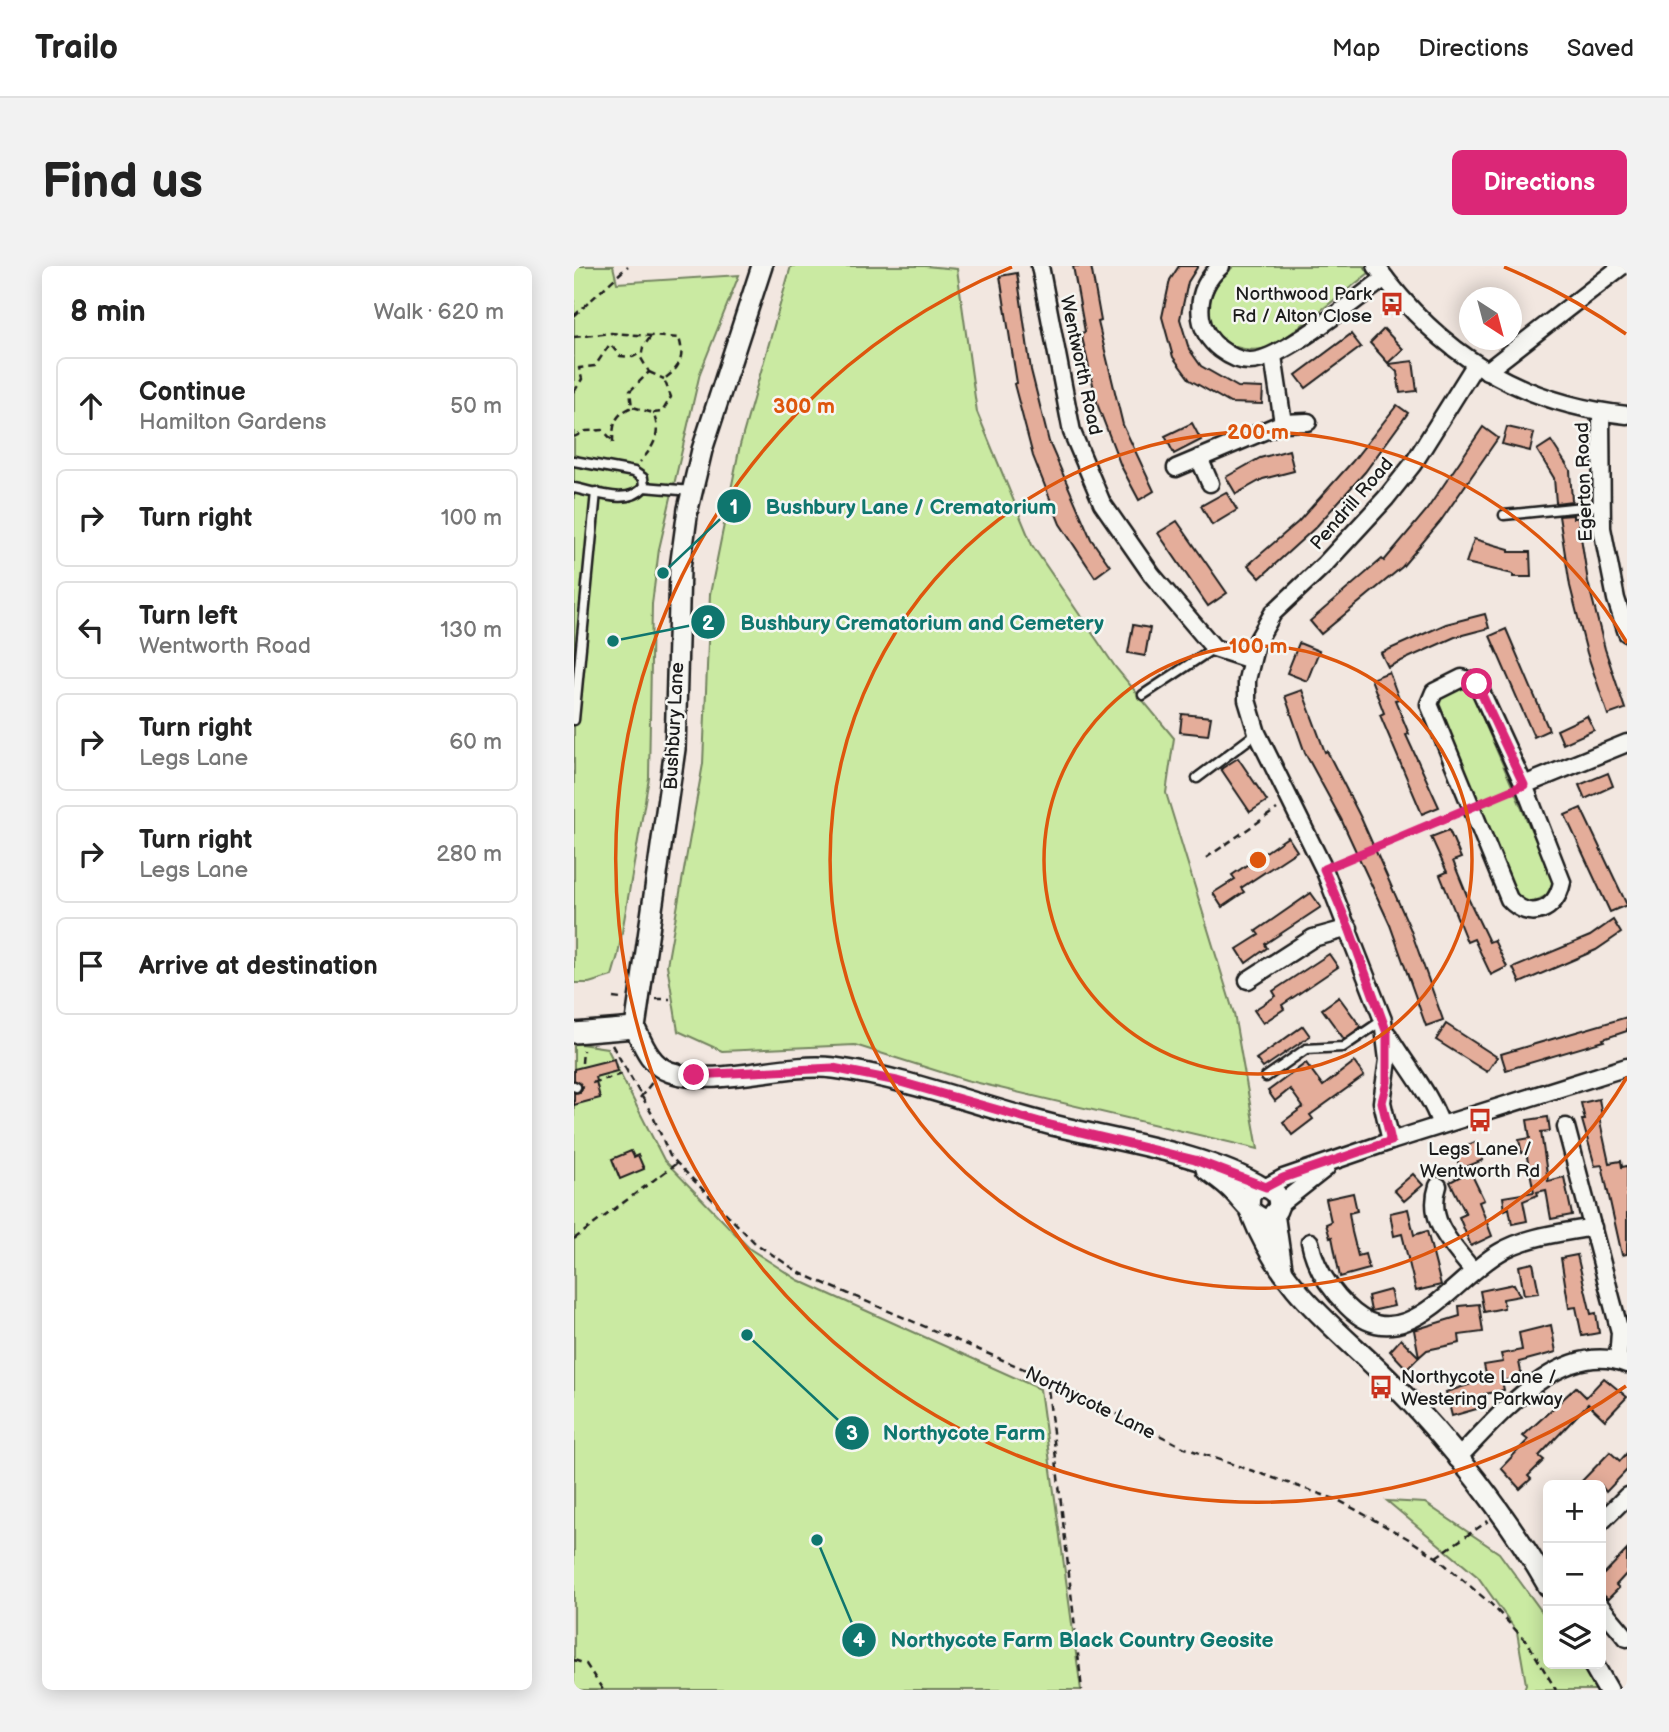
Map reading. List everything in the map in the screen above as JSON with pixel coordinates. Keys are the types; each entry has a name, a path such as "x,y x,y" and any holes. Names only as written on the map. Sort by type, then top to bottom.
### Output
{"street":[{"name":"Bushbury Lane","path":"635,1028 675,749 680,568 692,491 702,450 761,266"},
{"name":"Wentworth Road","path":"1040,266 1072,432 1102,503 1152,575 1214,648"},
{"path":"1221,266 1203,288 1199,308 1202,325 1210,342 1230,356 1250,362 1273,356 1380,272 1421,322 1481,368 1547,398 1601,412 1627,415"},
{"path":"1481,368 1622,266"},
{"path":"1273,356 1283,423"},
{"name":"Pendrill Road","path":"1251,660 1256,643 1273,613 1352,537 1386,498 1481,368"},
{"name":"Egerton Road","path":"1601,412 1602,528 1616,599 1627,633"},
{"path":"1176,468 1283,423 1308,422"},
{"path":"1199,458 1210,483"},
{"path":"1214,648 1251,660 1247,700 1257,733 1324,869 1385,1027 1409,1071 1430,1096 1441,1125"},
{"path":"1462,678 1477,684 1524,785 1562,882 1559,896 1547,907 1533,912 1519,910 1509,899 1429,704 1434,692 1462,678"},
{"path":"1524,785 1627,743"},
{"path":"1248,980 1313,938 1349,928"},
{"path":"1385,1027 1387,1082 1382,1102 1391,1141"},
{"path":"574,1033 635,1028 651,1058 669,1072 713,1076 800,1068 833,1068 897,1081 1047,1124 1195,1160 1248,1178 1276,1194 1283,1272"},
{"path":"1250,1211 1250,1195 1283,1178 1627,1067"},
{"path":"1457,1459 1543,1377 1580,1362 1622,1362 1620,1332 1593,1227 1565,1149 1566,1128"},
{"path":"1195,1160 1232,1189 1250,1211 1264,1247 1308,1306 1394,1385 1457,1459 1499,1513 1543,1579"},
{"path":"1250,1211 1263,1218 1336,1160"},
{"path":"1438,1186 1427,1205 1443,1233 1473,1271"},
{"path":"1310,1242 1313,1258 1337,1296 1360,1319 1377,1326 1410,1320 1433,1308 1473,1271 1501,1251 1525,1241 1593,1227"},
{"path":"1606,1517 1627,1496"},
{"path":"1606,1612 1623,1627"},
{"path":"1596,1669 1608,1690"}],"lane":[{"path":"574,461 630,471 643,478 644,487 637,495 624,498 574,488"},
{"path":"644,487 692,491"},
{"path":"574,720 596,492"},
{"path":"1504,515 1602,505"},
{"path":"1143,695 1214,648"},
{"path":"1198,778 1257,733"},
{"path":"1266,1077 1306,1049 1343,1047 1385,1027"}],"path":[{"path":"574,316 628,266"},
{"path":"574,337 611,333 679,338 682,348 680,364 664,379"},
{"path":"574,437 586,431 603,430 613,443 617,415 632,407 653,413 662,412 671,397 664,379 649,372 642,363 642,352 652,335"},
{"path":"574,392 582,379 579,368 595,366 610,344 625,357 642,352"},
{"path":"632,407 630,391 649,372"},
{"path":"630,471 654,445 659,426 653,413"},
{"path":"1324,869 1524,785"},
{"path":"1206,858 1291,799"},
{"name":"Northycote Lane","path":"604,1032 640,1098 652,1114 670,1156 755,1243 800,1273 1047,1379 1185,1448 1338,1500 1436,1557 1491,1604 1528,1643 1556,1690"},
{"path":"592,1083 628,1072"},
{"path":"574,1239 677,1163"},
{"path":"1047,1379 1082,1690"},
{"path":"1436,1557 1499,1513"},
{"path":"574,1660 586,1664 603,1690"}],"green space":[{"path":"574,266 613,266 617,283 739,275 700,373 659,549 652,604 649,778 618,955 612,976 589,983 574,983"},
{"path":"791,266 925,266 957,269 977,412 1032,545 1116,668 1174,738 1166,793 1234,1014 1258,1149 966,1080 855,1045 722,1051 678,1031 667,965 703,764 710,594 740,445"},
{"path":"1234,266 1364,266 1369,273 1275,346 1254,350 1236,347 1222,339 1213,328 1209,313 1211,298 1219,281"},
{"path":"1462,687 1471,691 1555,885 1552,893 1527,905 1518,900 1437,708 1440,697"},
{"path":"574,1043 607,1048 664,1160 750,1249 798,1280 1040,1389 1081,1690 574,1690"},
{"path":"1387,1501 1425,1503 1499,1553 1543,1613 1543,1669 1583,1669 1598,1690 1524,1690 1526,1684 1517,1632 1478,1577"}],"building":[{"path":"1073,266 1091,266 1101,321 1098,322 1123,425 1154,491 1139,500 1121,466 1098,406 1081,333 1085,332"},
{"path":"1179,266 1198,266 1188,282 1180,319 1189,349 1201,366 1238,387 1263,388 1262,404 1230,403 1190,380 1173,357 1162,317 1170,280"},
{"path":"1017,273 1031,370 1049,442 1091,539 1110,566 1095,577 1060,524 1033,456 1014,384 1017,383 1000,276"},
{"path":"1384,329 1403,349 1388,363 1370,343"},
{"path":"1351,334 1361,347 1306,388 1296,375"},
{"path":"1413,361 1417,391 1400,393 1397,372 1389,364"},
{"path":"1397,405 1408,413 1365,472 1316,527 1260,578 1248,565 1298,522 1352,462"},
{"path":"1192,423 1201,440 1174,454 1165,436"},
{"path":"1483,427 1498,438 1440,522 1402,567 1321,634 1310,621 1382,559 1384,561 1426,511"},
{"path":"1507,427 1534,433 1530,451 1502,444"},
{"path":"1551,441 1570,470 1572,501 1556,503 1554,478 1537,450"},
{"path":"1289,450 1294,471 1263,479 1236,494 1226,477 1260,458"},
{"path":"1226,492 1237,510 1212,525 1201,506"},
{"path":"1573,515 1573,518 1578,518 1588,582 1605,649 1625,709 1608,715 1587,653 1570,586 1559,516"},
{"path":"1177,521 1227,593 1208,606 1158,533"},
{"path":"1474,539 1509,549 1509,552 1530,552 1531,577 1513,577 1513,574 1466,563"},
{"path":"1485,614 1489,628 1455,637 1388,667 1381,653 1446,624"},
{"path":"1133,625 1150,628 1145,656 1128,653"},
{"path":"1506,629 1549,730 1534,737 1490,636"},
{"path":"1299,643 1319,651 1307,681 1287,673"},
{"path":"1389,672 1399,699 1395,700 1409,734 1406,735 1439,807 1422,814 1380,715 1384,713 1371,679"},
{"path":"1302,690 1325,752 1327,751 1361,818 1410,928 1443,1020 1426,1026 1390,925 1341,819 1305,753 1285,696"},
{"path":"1182,714 1211,717 1208,735 1180,732"},
{"path":"1587,716 1594,730 1563,744 1557,730"},
{"path":"1238,758 1267,801 1250,812 1221,769"},
{"path":"1608,773 1613,786 1585,799 1579,785"},
{"path":"1581,808 1627,905 1610,912 1565,815"},
{"path":"1449,830 1461,858 1453,861 1468,898 1489,942 1494,940 1507,967 1491,975 1474,939 1467,942 1440,875 1447,872 1431,837"},
{"path":"1288,837 1297,851 1241,888 1244,892 1222,907 1213,893 1235,879 1232,875"},
{"path":"1311,893 1321,907 1265,944 1267,948 1246,963 1237,949 1259,935 1256,931"},
{"path":"1613,920 1621,933 1596,950 1520,983 1513,968 1590,936"},
{"path":"1329,954 1338,967 1282,1005 1284,1009 1263,1023 1254,1010 1276,996 1273,991"},
{"path":"1339,997 1361,1027 1344,1039 1322,1009"},
{"path":"1627,1017 1627,1031 1603,1039 1604,1041 1506,1070 1501,1054"},
{"path":"1446,1024 1497,1057 1487,1072 1436,1040"},
{"path":"1303,1026 1310,1036 1263,1068 1256,1059"},
{"path":"614,1059 617,1071 595,1077 600,1098 574,1105 574,1093 580,1092 583,1087 574,1080 574,1069"},
{"path":"1354,1062 1364,1076 1310,1115 1313,1119 1292,1135 1283,1122 1303,1107 1290,1089 1275,1101 1268,1091 1306,1063 1323,1086"},
{"path":"1599,1099 1602,1116 1599,1117 1609,1163 1621,1161 1622,1167 1627,1166 1627,1254 1622,1255 1602,1165 1595,1166 1582,1120 1585,1120 1581,1103"},
{"path":"1548,1117 1550,1131 1541,1132 1548,1181 1564,1177 1572,1215 1551,1219 1546,1190 1523,1201 1527,1221 1512,1224 1509,1208 1505,1210 1503,1197 1534,1192 1526,1152 1522,1153 1519,1140 1530,1138 1527,1120"},
{"path":"1475,1142 1483,1160 1461,1169 1453,1151"},
{"path":"631,1151 634,1157 638,1155 644,1169 620,1179 612,1159"},
{"path":"1470,1171 1484,1200 1479,1202 1492,1236 1471,1246 1459,1217 1466,1214 1450,1182"},
{"path":"1413,1174 1423,1185 1404,1201 1394,1190"},
{"path":"1353,1193 1357,1211 1349,1213 1352,1232 1358,1256 1365,1254 1369,1269 1340,1277 1332,1237 1330,1238 1326,1224 1331,1222 1326,1199"},
{"path":"1408,1209 1414,1235 1427,1231 1441,1285 1416,1291 1402,1234 1394,1236 1390,1213"},
{"path":"1577,1255 1591,1314 1596,1313 1599,1333 1582,1336 1576,1307 1569,1308 1561,1258"},
{"path":"1533,1263 1539,1293 1524,1295 1519,1266"},
{"path":"1514,1284 1520,1296 1503,1299 1504,1308 1484,1312 1480,1291"},
{"path":"1390,1290 1394,1306 1371,1311 1368,1296"},
{"path":"1479,1304 1483,1332 1459,1335 1460,1343 1427,1350 1419,1357 1414,1330 1460,1316 1459,1306"},
{"path":"1551,1325 1556,1352 1519,1362 1522,1377 1502,1381 1504,1390 1485,1394 1487,1406 1452,1416 1446,1392 1487,1379 1484,1365 1503,1362 1501,1354 1522,1350 1519,1333"},
{"path":"1401,1339 1419,1357 1407,1369 1390,1351"},
{"path":"1604,1378 1627,1397 1605,1420 1588,1404 1539,1456 1544,1460 1528,1476 1531,1479 1520,1489 1501,1468 1528,1440 1523,1436 1576,1387 1586,1397"},
{"path":"1610,1452 1620,1461 1627,1453 1627,1470 1606,1492 1606,1480 1583,1480"},
{"path":"1627,1550 1627,1573 1616,1585 1619,1588 1608,1599 1606,1572"}],"place":[{"name":"Northwood Park Rd / Alton Close","path":"1392,304"},
{"name":"Bushbury Lane / Crematorium","path":"663,573"},
{"name":"Bushbury Crematorium and Cemetery","path":"613,641"},
{"name":"Legs Lane / Wentworth Rd","path":"1480,1120"},
{"name":"Northycote Farm","path":"747,1335"},
{"name":"Northycote Lane / Westering Parkway","path":"1381,1387"},
{"name":"Northycote Farm Black Country Geosite","path":"817,1540"}],"route":[{"path":"694,1075 833,1068 897,1081 1047,1124 1195,1160 1248,1178 1262,1187 1391,1141 1382,1102 1387,1082 1387,1033 1349,928 1324,869 1524,785 1477,684"}]}
